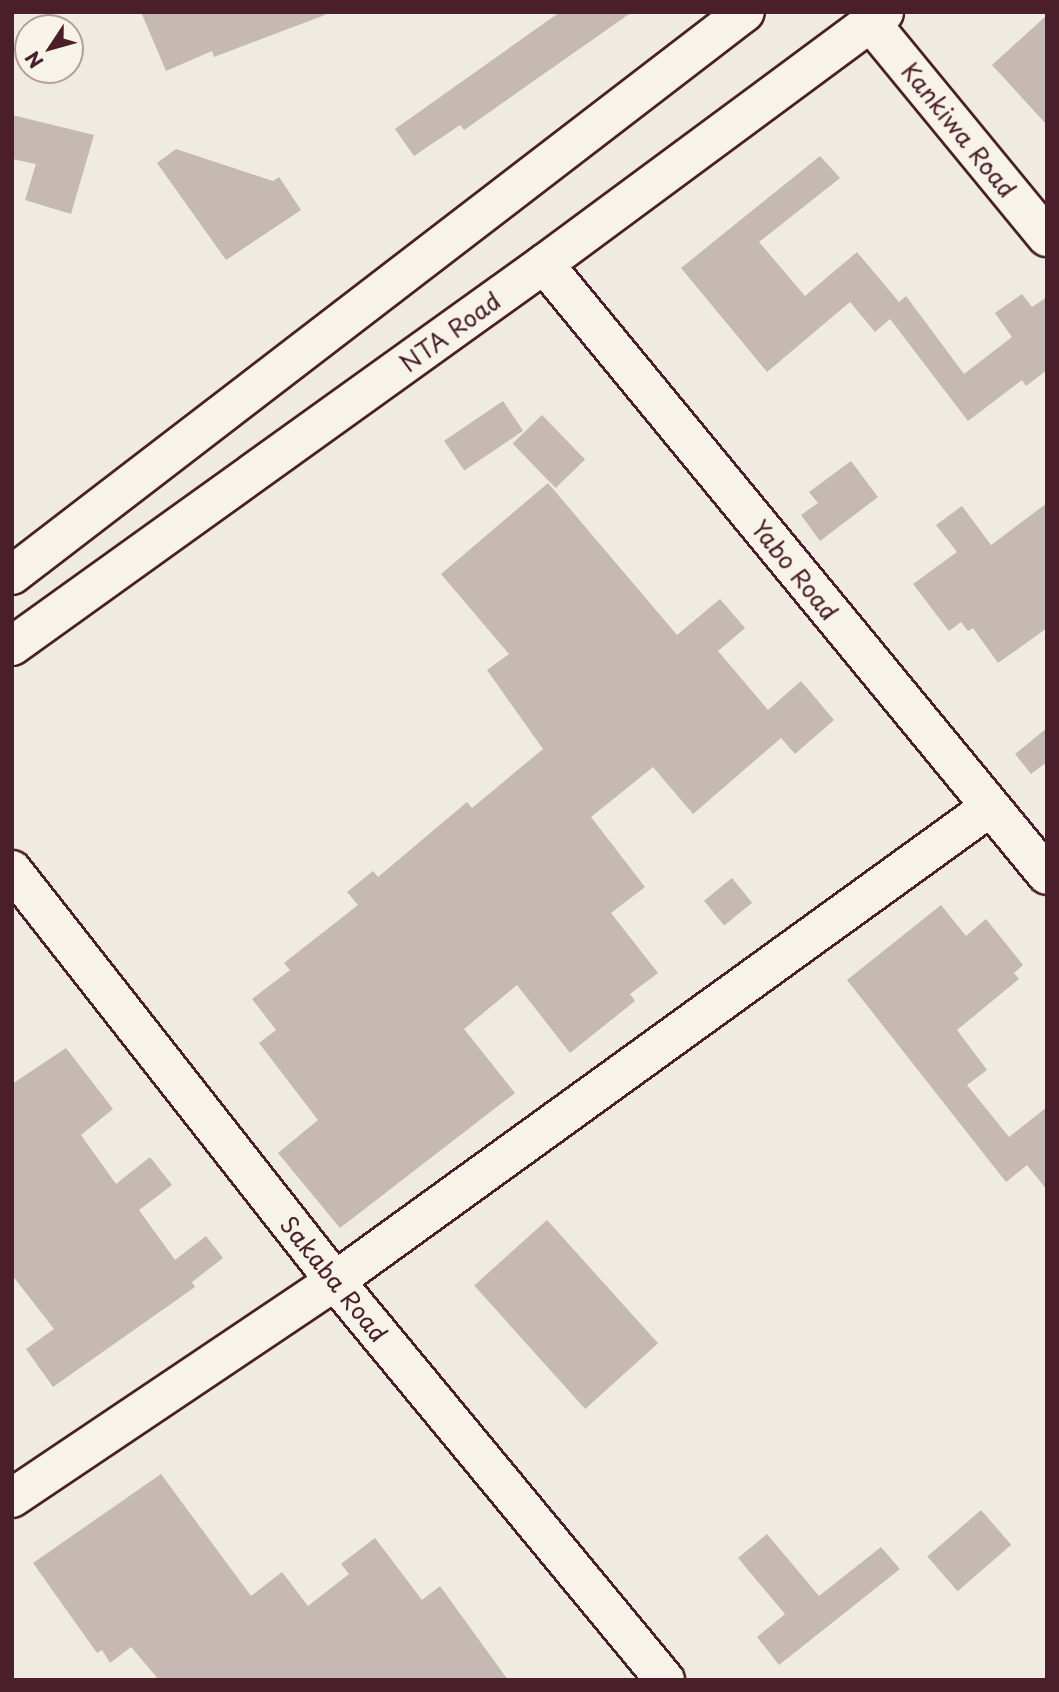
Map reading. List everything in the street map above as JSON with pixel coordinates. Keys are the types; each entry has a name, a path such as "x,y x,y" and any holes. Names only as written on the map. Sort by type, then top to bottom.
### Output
{"street":[{"path":"12,575 745,12"},
{"name":"Kankiwa Road","path":"877,17 1047,237"},
{"name":"NTA Road","path":"12,646 544,264 877,17"},
{"name":"Yabo Road","path":"544,264 1047,875"},
{"path":"12,1498 335,1281 990,807"},
{"name":"Sakaba Road","path":"12,870 335,1281 665,1680"}],"building":[{"path":"141,12 325,12 325,15 214,57 212,51 166,71"},
{"path":"560,12 632,12 464,130 460,125 414,156 395,129"},
{"path":"1047,15 1047,125 992,65"},
{"path":"12,115 94,135 71,214 25,200 36,164 12,159"},
{"path":"176,149 273,181 279,177 301,210 226,260 157,163"},
{"path":"820,156 840,178 759,242 805,296 857,252 899,302 906,296 964,374 1012,337 995,313 1022,294 1032,307 1047,297 1047,370 1026,386 1022,380 968,421 890,319 875,332 850,302 767,372 681,268"},
{"path":"503,401 523,431 464,471 444,441"},
{"path":"542,415 585,460 556,488 513,443"},
{"path":"851,461 878,497 820,541 801,515 818,503 809,492"},
{"path":"548,483 677,635 720,599 745,628 718,651 768,710 801,681 834,720 795,754 781,738 693,814 653,767 591,817 645,887 611,913 658,973 630,994 635,1001 570,1053 517,985 464,1029 515,1093 340,1228 278,1153 318,1120 259,1043 276,1030 252,999 290,970 284,963 358,905 347,892 373,871 378,877 467,802 472,808 543,749 487,670 509,654 441,574"},
{"path":"1047,503 1047,628 998,663 973,628 968,631 961,622 949,631 913,584 957,552 936,525 962,506 991,545"},
{"path":"1047,728 1047,762 1031,774 1015,754"},
{"path":"732,878 752,903 724,926 704,901"},
{"path":"941,905 966,936 986,919 1023,965 1014,973 1019,979 957,1030 987,1070 967,1085 1009,1137 1047,1107 1047,1190 1027,1165 1006,1182 847,980"},
{"path":"66,1048 113,1109 81,1135 116,1184 150,1157 172,1185 139,1210 175,1260 206,1236 223,1258 192,1282 195,1287 53,1387 26,1349 54,1329 12,1275 12,1084"},
{"path":"547,1220 658,1343 585,1409 474,1286"},
{"path":"161,1474 251,1596 282,1572 308,1606 349,1574 341,1564 375,1538 422,1600 440,1586 508,1680 159,1680 131,1647 110,1663 102,1650 97,1653 33,1563"},
{"path":"981,1510 1011,1545 958,1591 927,1557"},
{"path":"767,1534 819,1596 881,1547 900,1569 779,1665 757,1637 785,1614 738,1558"}]}
